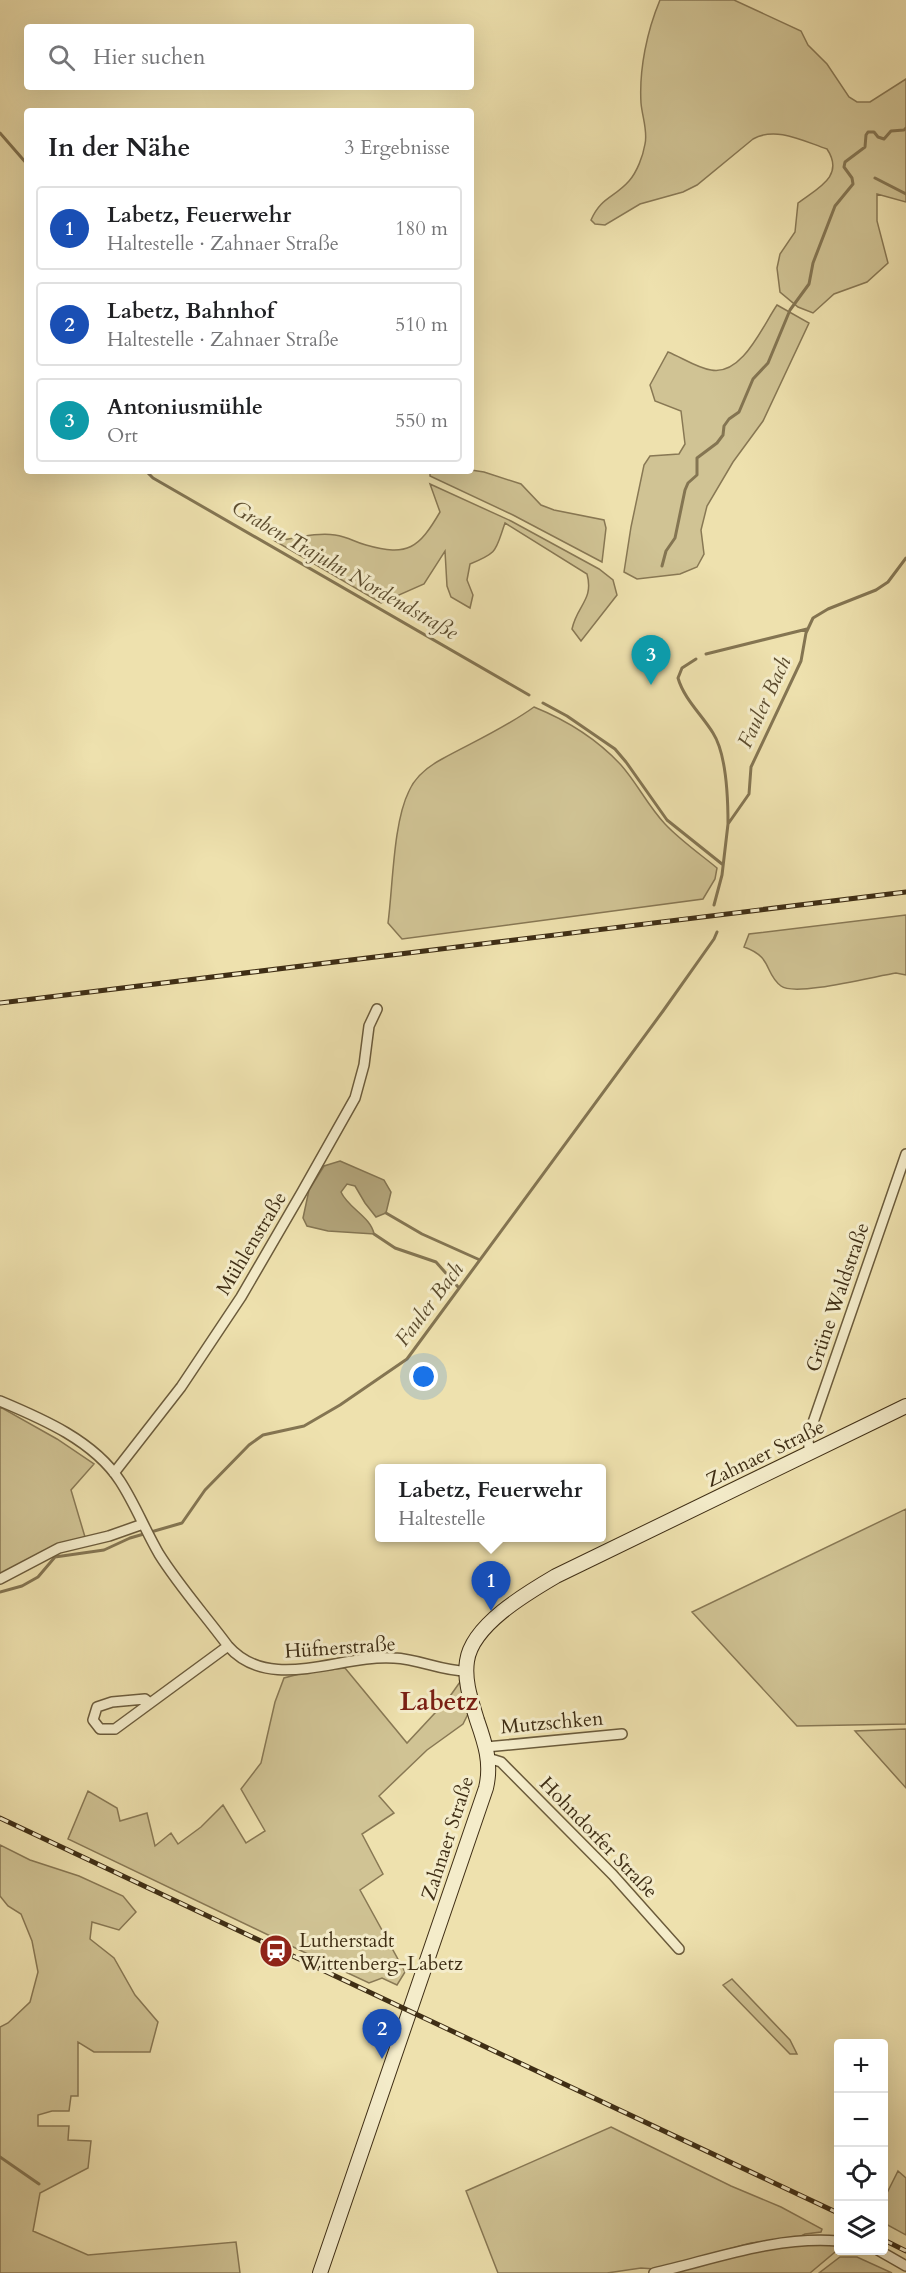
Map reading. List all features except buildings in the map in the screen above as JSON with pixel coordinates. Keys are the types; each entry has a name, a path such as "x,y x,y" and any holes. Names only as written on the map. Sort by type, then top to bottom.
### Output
{"main road":[{"name":"Zahnaer Straße","path":"320,2273 488,1778 487,1753 470,1694 466,1671 469,1654 479,1634 501,1614 538,1587 580,1564 906,1406"}],"street":[{"name":"Mühlenstraße","path":"114,1473 122,1466 188,1377 241,1297 302,1192 355,1098 364,1065 369,1026 377,1009"},
{"name":"Grüne Waldstraße","path":"810,1452 809,1434 906,1154"},
{"name":"Hüfnerstraße","path":"0,1401 68,1434 98,1457 114,1473 172,1572 228,1646 248,1662 278,1669 395,1658 466,1671"},
{"path":"0,1579 59,1548 144,1526"},
{"path":"150,1703 145,1699 112,1702 97,1707 93,1720 100,1729 115,1729 228,1646"},
{"name":"Mutzschken","path":"487,1753 622,1734"},
{"name":"Hohndorfer Straße","path":"487,1753 501,1762 613,1875 679,1949"},
{"path":"654,2273 757,2247 834,2241"},
{"path":"887,2255 906,2266"}],"shaded area":[{"path":"660,0 734,0 801,31 808,45 827,64 849,97 857,102 870,102 906,79 906,202 877,194 877,221 888,263 867,282 834,294 813,313 798,307 780,292 777,268 780,254 795,232 798,203 827,180 833,167 832,158 827,149 790,136 762,135 753,139 697,185 683,192 640,204 605,225 595,224 591,220 603,202 632,177 643,154 646,134 641,103 643,64 651,24"},
{"path":"777,305 809,323 763,421 733,462 707,506 701,530 704,554 697,567 680,574 637,579 624,572 644,465 650,456 679,454 685,444 681,411 655,401 650,385 668,352 706,369 722,370 742,358"},
{"path":"474,470 484,472 521,484 541,505 554,510 604,520 606,528 602,562 513,515 430,474 474,474"},
{"path":"430,484 511,521 599,569 613,580 617,595 581,641 572,629 587,596 589,583 587,574 505,523 495,550 470,564 467,580 473,595 470,608 451,597 447,586 445,551 424,584 381,603 275,541 328,534 380,549 392,550 411,546 425,534 440,512"},
{"path":"534,707 580,731 612,756 627,772 665,824 717,868 715,879 703,899 402,939 388,923 397,837 404,804 412,786 423,772 437,762"},
{"path":"906,915 906,975 896,973 818,988 789,989 776,981 760,955 744,947 749,934"},
{"path":"340,1161 384,1180 391,1192 386,1213 376,1217 355,1186 347,1184 341,1192 369,1223 374,1234 328,1231 307,1226 303,1218 309,1190 324,1166"},
{"path":"0,1407 57,1439 94,1464 71,1490 85,1537 58,1544 0,1575"},
{"path":"906,1509 906,1724 797,1726 692,1612"},
{"path":"345,1668 407,1743 448,1699 460,1682 469,1712 463,1724 427,1750 379,1796 394,1813 362,1834 383,1874 360,1890 405,1972 397,1985 382,1978 369,1983 320,1960 321,1957 313,1954 312,1956 68,1839 88,1791 117,1808 120,1821 147,1813 155,1846 171,1833 178,1844 201,1827 223,1805 246,1843 265,1831 241,1789 261,1763 275,1702 284,1678 303,1673"},
{"path":"906,1729 906,1788 855,1731"},
{"path":"0,1845 30,1860 79,1876 123,1896 136,1912 119,1930 92,1922 90,1939 114,1958 135,1995 158,2022 150,2052 94,2052 78,2042 78,2096 71,2096 69,2111 52,2111 38,2115 38,2126 69,2126 68,2140 91,2141 88,2168 40,2193 33,2231 88,2255 236,2242 240,2273 0,2273 0,2027 8,2023 30,2002 38,1972 32,1941 21,1914 8,1906 0,1896"},
{"path":"732,1979 790,2040 797,2054 790,2054 723,1985"},
{"path":"611,2127 731,2186 781,2207 822,2229 821,2232 805,2234 797,2238 751,2243 655,2269 641,2268 607,2273 498,2273 466,2191"},
{"path":"898,2171 906,2178 906,2235 888,2225 888,2191"},
{"path":"803,2245 834,2245 834,2253 810,2273 669,2273 752,2251"},
{"path":"840,2257 857,2257 892,2273 819,2273"}],"waterway":[{"path":"662,566 666,551 675,538 685,490 688,483 697,475 697,458 717,443 723,435 724,426 739,412 753,379 768,363 790,310 809,284 813,263 835,206 853,184 852,178 844,167 845,162 865,147 868,132 874,132 878,137 884,139 891,131 906,128"},
{"name":"Graben Trajuhn Nordendstraße","path":"0,133 24,161"},
{"path":"875,178 906,194"},
{"name":"Graben Trajuhn Nordendstraße","path":"149,474 529,695"},
{"name":"Fauler Bach","path":"714,905 722,875 728,824 749,794 751,767 801,661 806,633 813,618 828,609 876,590 888,582 906,558"},
{"path":"706,654 807,629"},
{"path":"696,659 682,668 678,678 684,693 718,742 726,777 728,824"},
{"name":"Graben Trajuhn Nordendstraße","path":"543,703 567,716 615,749 667,820 722,864"},
{"name":"Fauler Bach","path":"0,1592 22,1586 38,1577 55,1557 104,1550 130,1538 182,1523 205,1490 249,1445 263,1435 304,1426 340,1405 407,1359 663,1011 717,932"},
{"path":"386,1213 422,1234 480,1260"},
{"path":"374,1234 395,1248 436,1262 459,1288"},
{"path":"0,2157 39,2184"}],"railway":[{"path":"0,1003 906,892"},
{"path":"0,1818 834,2211"},
{"path":"888,2242 906,2251"}],"place":[{"name":"Antoniusmühle","path":"651,685"},
{"name":"Labetz, Feuerwehr","path":"491,1611"},
{"name":"Lutherstadt Wittenberg-Labetz","path":"276,1951"},
{"name":"Labetz, Bahnhof","path":"382,2059"}],"district":[{"name":"Labetz","path":"439,1701"}]}
